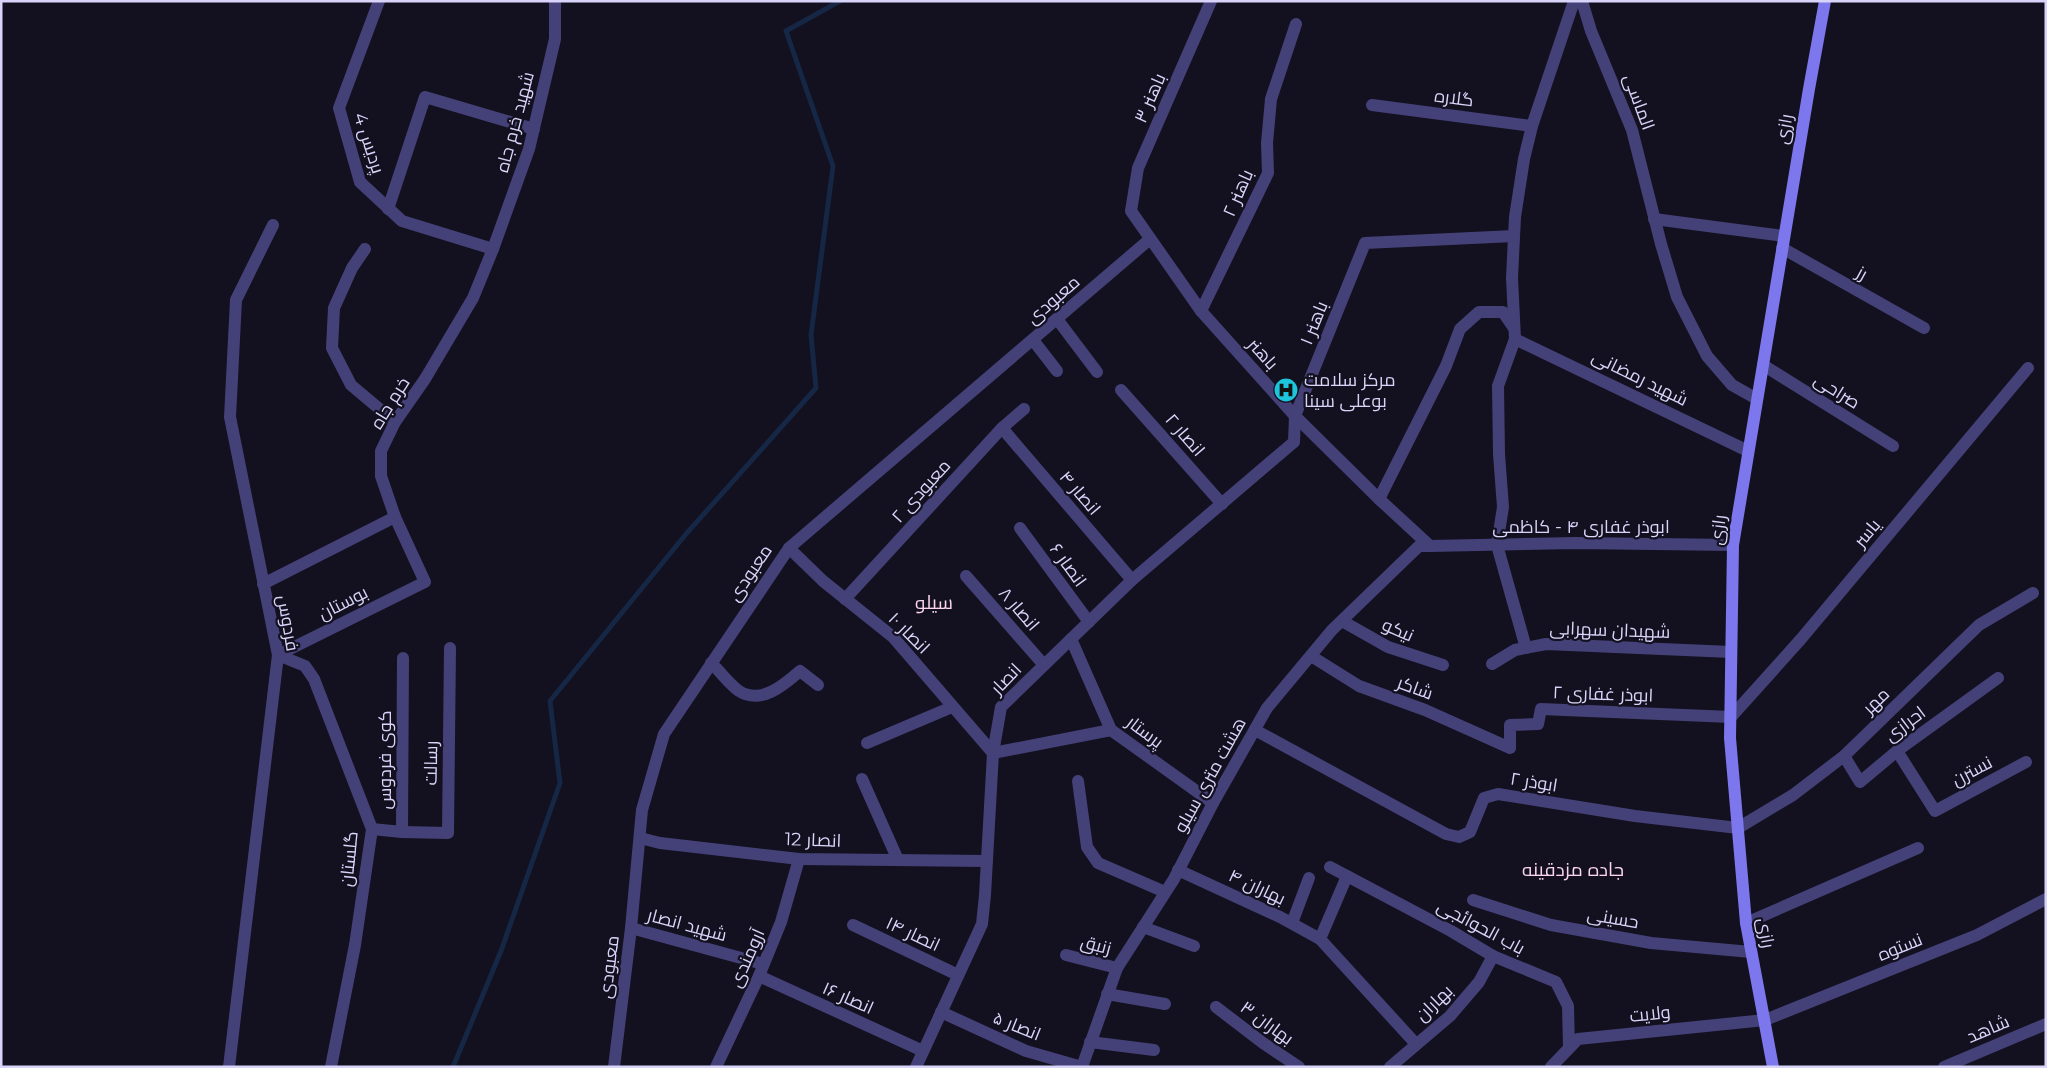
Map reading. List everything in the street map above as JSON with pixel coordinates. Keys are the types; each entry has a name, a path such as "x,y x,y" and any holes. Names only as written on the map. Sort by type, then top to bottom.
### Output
{"main road":[{"name":"رازی","path":"1773,1067 1746,923 1730,738 1733,545 1808,89 1825,1"}],"street":[{"name":"پردیس 4","path":"379,1 339,108 360,182 402,221 492,250"},
{"name":"شهید خرم جاه","path":"492,250 529,149 555,39 555,1"},
{"name":"باهنر ۳","path":"1132,211 1138,168 1211,1"},
{"path":"1526,648 1498,545 1503,507 1499,454 1498,386 1515,333 1512,278 1515,218 1522,173 1532,126 1574,1"},
{"name":"الماسی","path":"1582,1 1591,31 1632,130 1654,219 1677,297 1707,356 1732,385 1757,399"},
{"name":"باهنر ۲","path":"1201,311 1268,174 1267,143 1271,99 1296,24"},
{"path":"388,209 425,98 534,129"},
{"name":"گلاره","path":"1372,105 1532,126"},
{"name":"باهنر","path":"1132,211 1201,311 1296,416 1379,499 1430,546"},
{"path":"1654,219 1783,242"},
{"name":"فردوس","path":"229,1067 278,655 230,417 236,300 273,225"},
{"name":"باهنر ۱","path":"1296,416 1365,243 1514,236"},
{"name":"معبودی","path":"614,1067 631,928 642,810 664,734 789,548 1150,239"},
{"name":"رز","path":"1783,242 1924,328"},
{"path":"365,248 352,268 334,308 332,348 351,385 395,422"},
{"name":"خرم جاه","path":"425,582 395,517 381,476 381,451 395,422 425,379 473,298 492,250"},
{"name":"شهید رمضانی","path":"1379,499 1446,366 1460,329 1479,312 1504,312 1515,333 1748,451"},
{"path":"1057,319 1097,372"},
{"path":"1033,340 1057,371"},
{"name":"صراحی","path":"1763,366 1893,446"},
{"name":"یاسر","path":"1731,717 1801,640 2028,368"},
{"name":"انصار ۲","path":"1121,390 1222,504"},
{"name":"معبودی ۲","path":"845,599 1002,428 1024,409"},
{"name":"انصار","path":"916,1067 982,924 993,753 1001,707 1132,580 1294,442 1296,416"},
{"name":"انصار ۴","path":"1002,428 1132,580"},
{"path":"263,584 395,517"},
{"name":"انصار ۶","path":"1020,528 1089,622"},
{"name":"ابوذر غفاری ۴ - کاظمی","path":"1430,546 1575,543 1733,545"},
{"name":"هشت متری سیلو","path":"1082,1067 1117,968 1178,870 1213,803 1267,708 1342,621 1419,546 1430,546"},
{"name":"انصار ۱۰","path":"789,548 823,581 893,638 993,753"},
{"name":"انصار ۸","path":"966,576 1044,665"},
{"name":"بوستان","path":"278,655 425,582"},
{"name":"مهر","path":"1738,828 1793,795 1844,756 1979,625 2033,593"},
{"name":"نیکو","path":"1342,621 1388,647 1443,665"},
{"name":"پرستار","path":"1071,639 1111,730 1213,803"},
{"name":"شهیدان سهرابی","path":"1492,664 1515,650 1546,644 1732,652"},
{"name":"رسالت","path":"402,832 448,833 450,648"},
{"name":"گلستان","path":"278,655 305,666 314,679 372,829 356,945 331,1067"},
{"name":"شاکر","path":"1311,656 1358,686 1425,710 1510,748"},
{"name":"کوی فردوس","path":"372,829 402,832 403,658"},
{"path":"711,663 739,691 755,696 778,690 800,671 818,686"},
{"name":"احرازی","path":"1844,756 1860,782 1897,750 1998,678"},
{"path":"867,743 952,707"},
{"name":"ابوذر غفاری ۲","path":"1510,748 1510,725 1538,724 1541,709 1731,717"},
{"path":"993,753 1111,730"},
{"name":"ابوذر ۲","path":"1255,730 1446,834 1459,837 1470,832 1484,798 1498,794 1635,816 1738,828"},
{"name":"نسترن","path":"1897,750 1935,812 2026,762"},
{"path":"862,779 898,860"},
{"path":"1078,781 1087,847 1098,864 1165,892"},
{"name":"انصار 12","path":"640,838 660,843 798,859 987,860"},
{"path":"1746,923 1918,848"},
{"name":"آرومندی","path":"716,1067 781,922 798,859"},
{"name":"باب الحوائجی","path":"1330,867 1493,956 1556,982 1568,1006 1569,1048"},
{"name":"بهاران ۴","path":"1178,870 1292,923 1320,939 1416,1044"},
{"path":"1320,939 1347,876"},
{"path":"1292,923 1309,878"},
{"name":"نستوه","path":"1764,1020 1977,935 2046,899"},
{"name":"حسینی","path":"1473,900 1551,925 1652,943 1751,952"},
{"name":"انصار ۱۴","path":"853,925 958,975"},
{"path":"1143,927 1194,946"},
{"name":"شهید انصار","path":"631,928 761,970"},
{"name":"زنبق","path":"1066,954 1117,968"},
{"name":"بهاران","path":"1390,1067 1450,1016 1480,982 1493,956"},
{"name":"انصار ۱۶","path":"761,970 923,1051"},
{"path":"1108,994 1165,1004"},
{"name":"بهاران ۳","path":"1216,1007 1263,1043 1299,1067"},
{"name":"انصار ۵","path":"941,1012 1026,1052 1082,1067"},
{"name":"ولایت","path":"1551,1067 1578,1039 1764,1020"},
{"name":"شاهد","path":"1944,1067 2046,1024"},
{"path":"1090,1042 1154,1050"}],"waterway":[{"path":"453,1067 501,951 560,783 550,701 686,534 816,388 811,335 833,166 786,31 840,1"}],"place":[{"name":"مرکز سلامت بوعلی سینا","path":"1286,390"}],"district":[{"name":"سیلو","path":"934,602"},
{"name":"جاده مزدقینه","path":"1573,869"}]}
